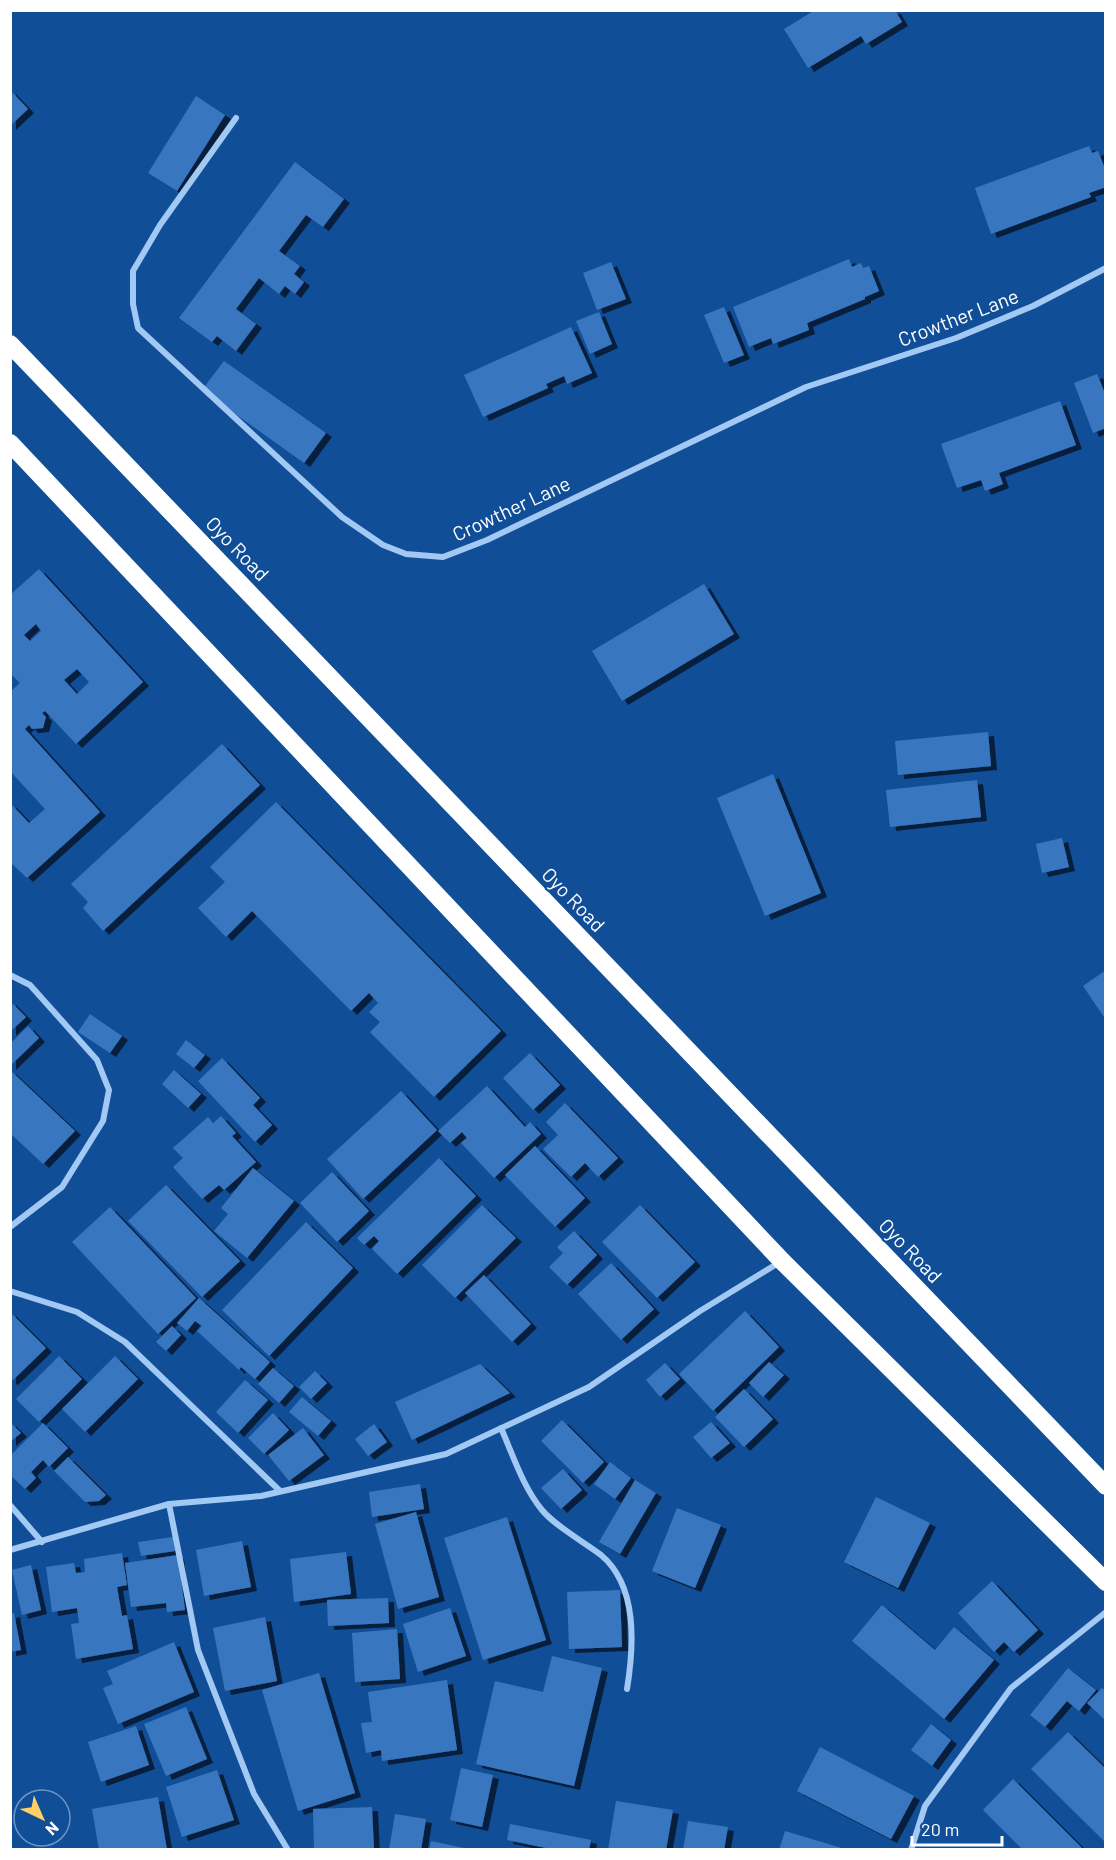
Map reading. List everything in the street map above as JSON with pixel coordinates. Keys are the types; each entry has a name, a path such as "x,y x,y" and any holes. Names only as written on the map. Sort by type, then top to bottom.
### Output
{"highway":[{"name":"Oyo Road","path":"10,344 1106,1486"},
{"path":"10,443 782,1261 1106,1582"}],"street":[{"name":"Crowther Lane","path":"236,118 160,225 133,271 133,304 138,328 342,517 383,545 406,554 443,557 487,540 806,387 956,338 1034,306 1106,268"},
{"path":"10,975 30,985 98,1060 109,1090 103,1121 62,1187 10,1227"},
{"path":"10,1550 169,1503 261,1496 446,1454 589,1387 700,1311 782,1261"},
{"path":"10,1291 77,1312 125,1342 280,1491"},
{"path":"501,1428 526,1484 543,1511 604,1558 619,1577 628,1604 632,1647 627,1689"},
{"path":"169,1503 198,1650 254,1794 288,1850"},
{"path":"10,1505 42,1542"},
{"path":"911,1850 925,1806 1011,1688 1106,1612"}],"building":[{"path":"815,10 895,10 902,22 866,44 861,36 808,68 784,29"},
{"path":"10,90 28,109 10,126"},
{"path":"196,96 225,115 177,191 148,173"},
{"path":"1089,146 1092,153 1098,151 1106,171 1106,187 1089,193 1091,197 991,234 975,188"},
{"path":"295,162 344,199 323,227 306,215 279,251 300,266 294,274 304,282 295,294 285,286 279,294 259,278 236,309 256,324 236,351 217,336 212,342 179,318"},
{"path":"849,259 852,267 861,263 863,268 869,266 879,291 807,323 809,330 773,344 771,338 749,347 733,307"},
{"path":"611,262 626,299 597,310 583,273"},
{"path":"724,307 744,355 724,363 704,315"},
{"path":"599,312 612,344 590,354 576,321"},
{"path":"571,327 592,373 567,384 564,376 546,384 548,388 483,417 464,375"},
{"path":"224,361 326,433 304,463 202,390"},
{"path":"1097,374 1106,396 1106,428 1093,433 1074,383"},
{"path":"1060,401 1076,445 999,473 1003,484 985,491 981,480 957,488 941,444"},
{"path":"39,569 143,682 76,744 45,711 42,713 46,717 43,728 32,729 29,725 25,729 100,812 27,878 10,862 10,803 29,823 45,809 10,771 10,692 20,683 10,673 10,595","holes":["36,624 41,631 30,641 24,635","77,669 89,682 77,694 64,680"]},
{"path":"704,584 734,634 622,701 592,651"},
{"path":"988,732 991,766 898,775 895,741"},
{"path":"222,744 260,785 103,931 83,908 88,902 71,884"},
{"path":"773,774 821,893 765,916 717,798"},
{"path":"977,780 981,817 890,827 886,790"},
{"path":"276,802 501,1031 434,1097 370,1032 380,1022 369,1012 378,1003 369,993 351,1011 252,911 226,937 198,908 225,882 210,867"},
{"path":"1062,838 1069,867 1042,873 1036,844"},
{"path":"1106,970 1106,1020 1083,986"},
{"path":"10,1001 26,1017 10,1032"},
{"path":"90,1014 122,1036 110,1053 78,1032"},
{"path":"28,1026 39,1038 10,1066 10,1044"},
{"path":"186,1040 205,1055 194,1068 176,1054"},
{"path":"530,1053 560,1085 533,1110 503,1078"},
{"path":"222,1058 260,1098 253,1105 272,1125 255,1142 198,1081"},
{"path":"10,1070 75,1131 43,1164 10,1133"},
{"path":"174,1070 201,1094 188,1108 162,1084"},
{"path":"487,1086 525,1127 530,1122 541,1134 494,1178 461,1143 467,1138 462,1132 450,1143 438,1131"},
{"path":"401,1091 437,1130 363,1199 327,1159"},
{"path":"565,1103 618,1158 598,1177 585,1163 571,1177 543,1149 558,1135 546,1122"},
{"path":"221,1116 236,1133 232,1136 256,1162 224,1190 219,1185 202,1199 173,1167 183,1158 173,1148 208,1117 213,1123"},
{"path":"535,1146 585,1198 555,1227 505,1175"},
{"path":"439,1158 476,1196 397,1274 372,1249 379,1241 374,1236 364,1245 357,1238"},
{"path":"253,1168 294,1201 247,1258 214,1231 228,1214 221,1208"},
{"path":"332,1172 369,1211 337,1242 300,1203"},
{"path":"166,1185 240,1261 202,1297 128,1221"},
{"path":"482,1205 516,1238 455,1298 422,1265"},
{"path":"640,1205 695,1262 657,1298 602,1242"},
{"path":"110,1207 196,1298 158,1334 72,1242"},
{"path":"306,1222 353,1268 269,1356 222,1310"},
{"path":"574,1231 597,1255 567,1285 549,1267 563,1253 557,1247"},
{"path":"611,1263 654,1309 621,1340 578,1294"},
{"path":"484,1275 531,1324 512,1342 465,1293"},
{"path":"199,1298 270,1362 255,1379 241,1367 239,1370 197,1331 202,1326 195,1321 187,1331 177,1323"},
{"path":"745,1311 779,1347 713,1411 679,1374"},
{"path":"10,1312 46,1348 12,1381 10,1380"},
{"path":"172,1326 181,1335 166,1351 156,1342"},
{"path":"59,1356 82,1379 39,1422 16,1399"},
{"path":"115,1356 138,1379 85,1432 62,1409"},
{"path":"769,1362 784,1375 763,1397 749,1383"},
{"path":"665,1363 680,1379 660,1397 646,1380"},
{"path":"480,1364 510,1393 412,1440 395,1402"},
{"path":"273,1368 294,1386 279,1403 258,1384"},
{"path":"315,1371 327,1383 311,1399 299,1387"},
{"path":"245,1380 268,1400 238,1433 216,1412"},
{"path":"744,1389 773,1419 744,1447 715,1417"},
{"path":"302,1397 331,1421 318,1436 289,1412"},
{"path":"273,1413 289,1430 264,1454 248,1438"},
{"path":"562,1420 604,1462 583,1483 541,1441"},
{"path":"10,1422 21,1433 10,1442"},
{"path":"711,1422 730,1443 711,1458 693,1437"},
{"path":"43,1423 68,1448 49,1467 43,1460 31,1472 36,1478 25,1489 10,1475 10,1456"},
{"path":"374,1424 387,1442 368,1456 355,1439"},
{"path":"303,1428 324,1455 289,1481 268,1455"},
{"path":"68,1457 106,1495 99,1501 85,1502 54,1471"},
{"path":"610,1462 631,1478 615,1499 594,1484"},
{"path":"563,1469 582,1490 561,1509 541,1488"},
{"path":"635,1480 656,1493 620,1554 599,1542"},
{"path":"420,1484 424,1509 372,1517 369,1492"},
{"path":"876,1497 930,1523 898,1588 844,1562"},
{"path":"677,1508 721,1525 695,1588 652,1571"},
{"path":"416,1512 439,1597 398,1609 375,1524"},
{"path":"507,1517 546,1640 483,1660 444,1538"},
{"path":"173,1537 175,1551 141,1556 138,1542"},
{"path":"242,1541 251,1587 204,1596 196,1550"},
{"path":"346,1552 351,1594 294,1602 290,1559"},
{"path":"122,1553 127,1585 117,1587 122,1616 127,1615 133,1649 76,1659 71,1624 79,1623 77,1608 52,1612 46,1567 74,1563 76,1573 85,1572 84,1559"},
{"path":"178,1555 185,1610 167,1612 166,1603 131,1607 125,1563"},
{"path":"31,1565 41,1610 22,1615 12,1570"},
{"path":"992,1581 1038,1630 1014,1652 1004,1642 994,1652 958,1613"},
{"path":"620,1590 622,1647 569,1649 567,1592"},
{"path":"388,1598 389,1623 328,1626 327,1600"},
{"path":"882,1605 935,1650 954,1627 994,1660 944,1719 852,1641"},
{"path":"450,1608 466,1656 418,1672 403,1624"},
{"path":"14,1613 21,1650 10,1652 10,1614"},
{"path":"265,1617 277,1681 225,1691 213,1628"},
{"path":"397,1629 400,1679 355,1682 352,1633"},
{"path":"174,1642 194,1692 118,1724 103,1688 113,1684 107,1671"},
{"path":"552,1656 602,1668 574,1786 476,1764 495,1681 543,1692"},
{"path":"1068,1668 1096,1690 1079,1711 1067,1701 1045,1727 1030,1715"},
{"path":"319,1673 355,1793 298,1811 262,1690"},
{"path":"447,1680 457,1750 382,1761 381,1750 366,1753 361,1723 372,1722 368,1692"},
{"path":"1102,1688 1106,1691 1106,1721 1087,1703"},
{"path":"186,1707 207,1759 166,1776 144,1724"},
{"path":"931,1724 951,1740 932,1766 911,1750"},
{"path":"136,1726 149,1765 101,1782 88,1742"},
{"path":"1068,1732 1106,1769 1106,1843 1031,1769"},
{"path":"820,1747 914,1796 891,1839 797,1791"},
{"path":"461,1768 493,1775 482,1827 450,1820"},
{"path":"217,1770 234,1820 182,1837 166,1787"},
{"path":"1013,1779 1082,1848 1081,1850 1023,1850 983,1810"},
{"path":"158,1797 167,1850 99,1850 92,1809"},
{"path":"616,1801 673,1810 666,1850 608,1850"},
{"path":"372,1807 374,1850 314,1850 313,1809"},
{"path":"395,1814 426,1819 421,1850 389,1850"},
{"path":"688,1821 728,1827 724,1850 683,1850"},
{"path":"510,1824 591,1840 589,1850 556,1850 507,1840"},
{"path":"785,1831 845,1849 845,1850 779,1850"},
{"path":"431,1841 464,1848 464,1850 429,1850"}]}
